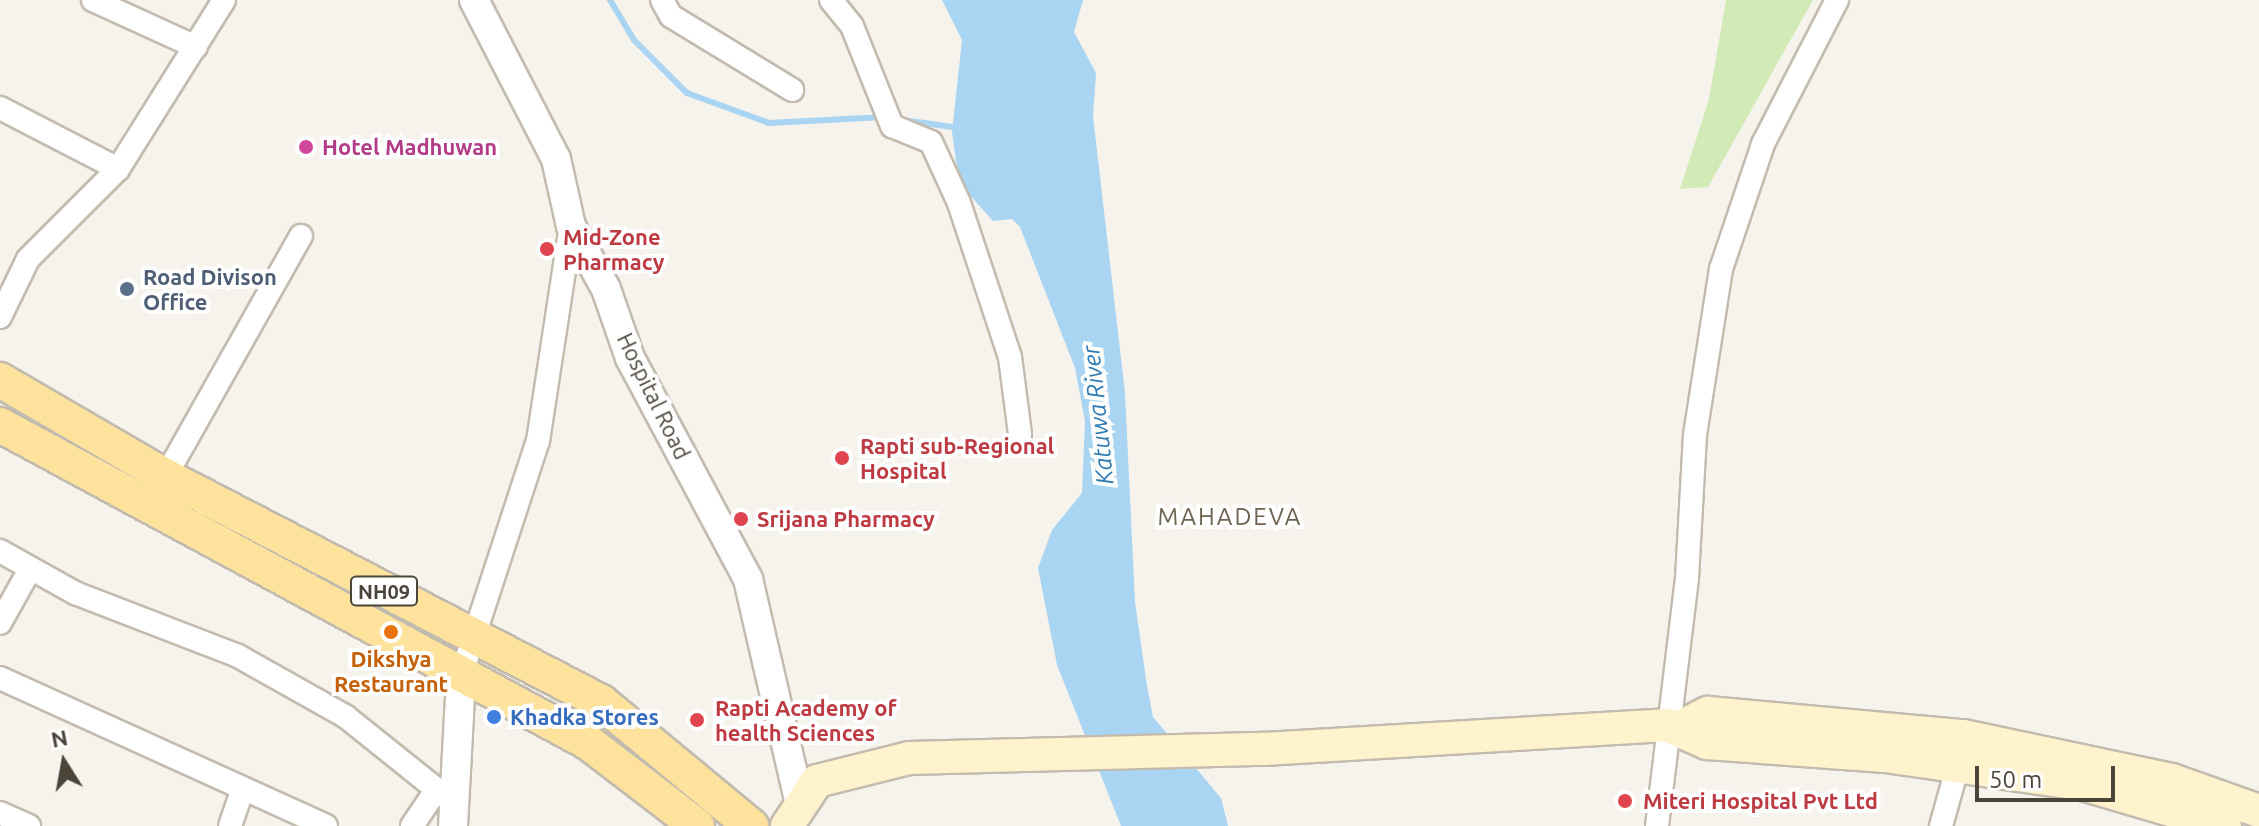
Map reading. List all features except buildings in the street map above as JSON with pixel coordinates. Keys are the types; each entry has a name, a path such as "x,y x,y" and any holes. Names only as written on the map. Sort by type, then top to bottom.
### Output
{"main road":[{"name":"NH09","path":"0,380 158,490 461,676 589,743 697,826"},
{"name":"NH09","path":"0,425 158,490 474,638 601,702 751,826"},
{"path":"793,815 817,781 842,771 1009,752 1264,749 1674,725 1708,713 1963,736 2128,769 2259,811"},
{"path":"1674,725 1707,743 1958,765 2082,784 2225,826"}],"street":[{"path":"93,0 196,47"},
{"path":"0,317 28,259 118,169 224,0"},
{"name":"Hospital Road","path":"474,0 556,159 571,226 606,289 630,358 748,579 793,815"},
{"path":"662,0 671,16 792,90"},
{"path":"831,0 852,26 892,126 931,142 959,203 1010,357 1020,434"},
{"path":"1657,826 1674,725 1695,435 1721,269 1763,144 1837,0"},
{"path":"0,108 118,169"},
{"path":"448,806 461,676 538,441 571,226"},
{"path":"158,490 301,236"},
{"path":"0,551 30,569 238,656 345,716 448,806"},
{"path":"0,623 30,569"},
{"path":"0,678 326,826"},
{"path":"1941,826 1958,765"},
{"path":"230,826 243,789"},
{"path":"412,826 448,806"},
{"path":"0,813 29,826"}],"green space":[{"path":"1726,0 1813,0 1708,187 1680,189 1709,99"}],"water":[{"name":"Katuwa River","path":"942,0 1083,0 1074,32 1096,73 1093,116 1125,393 1135,602 1147,686 1153,717 1221,798 1228,826 1121,826 1057,665 1038,568 1052,530 1082,493 1085,421 1075,368 1020,227 1012,219 993,221 959,183 952,132 962,40"}],"waterway":[{"path":"610,0 634,40 687,93 769,123 884,117"},
{"path":"903,120 959,128"}],"place":[{"name":"Hotel Madhuwan","path":"306,147"},
{"name":"Mid-Zone Pharmacy","path":"547,249"},
{"name":"Road Divison Office","path":"127,289"},
{"name":"Rapti sub-Regional Hospital","path":"842,458"},
{"name":"Srijana Pharmacy","path":"741,519"},
{"name":"Dikshya Restaurant","path":"391,632"},
{"name":"Khadka Stores","path":"494,717"},
{"name":"Rapti Academy of health Sciences","path":"697,720"},
{"name":"Miteri Hospital Pvt Ltd","path":"1625,801"}],"district":[{"name":"MAHADEVA","path":"1230,517"}]}
